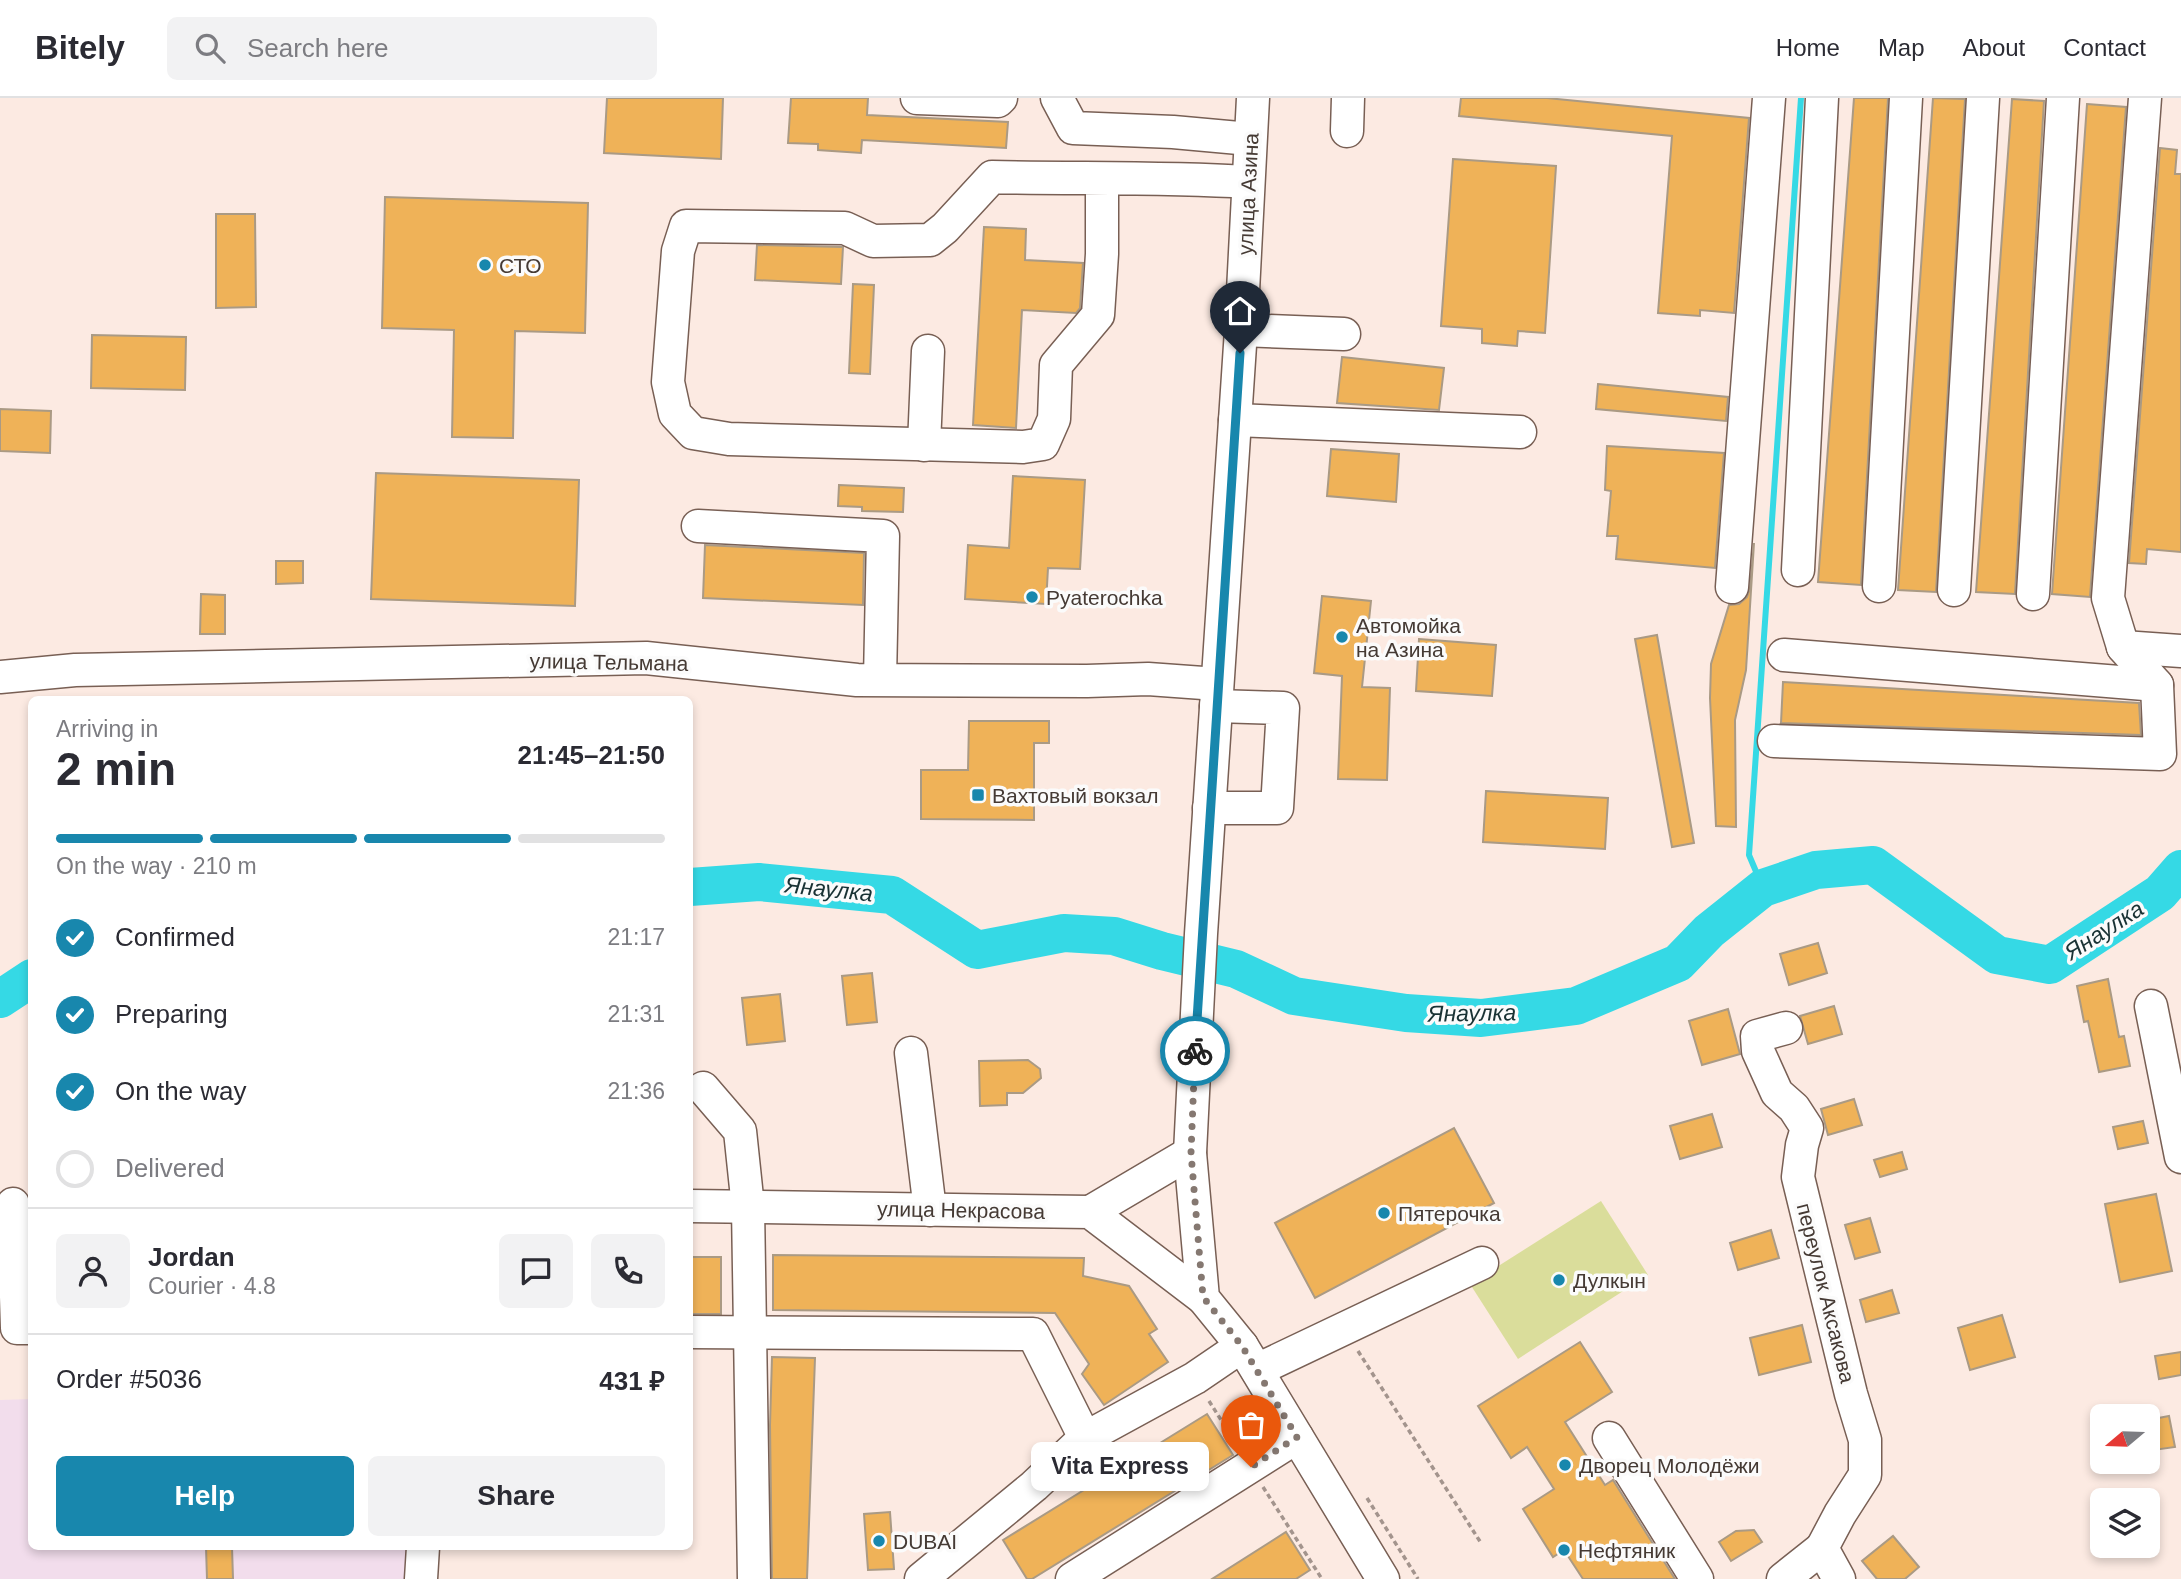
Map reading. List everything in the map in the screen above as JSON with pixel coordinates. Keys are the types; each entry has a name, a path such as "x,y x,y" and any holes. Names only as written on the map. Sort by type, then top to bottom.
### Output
{"street":[{"path":"917,98 998,101 1001,98"},
{"path":"1058,98 1073,128 1173,132 1250,139"},
{"name":"улица Азина","path":"1203,1297 1191,1153 1195,1049 1241,330 1253,98"},
{"path":"1347,131 1348,98"},
{"path":"1732,587 1769,98"},
{"path":"1798,570 1822,98"},
{"path":"1879,586 1906,98"},
{"path":"1954,590 1983,98"},
{"path":"2033,594 2063,98"},
{"path":"1774,741 2171,761 2157,685 2123,647 2108,598 2146,98"},
{"path":"1102,180 1102,254 1098,315 1056,365 1054,419 1043,444 1023,447 729,439 693,433 675,414 668,382 678,251 686,226 845,228 873,241 930,240 945,228 992,177 1102,180 1171,178 1247,182"},
{"path":"1241,330 1344,334"},
{"path":"924,445 928,351"},
{"path":"1235,420 1520,432"},
{"path":"698,526 883,536 880,679"},
{"path":"2123,647 2181,651"},
{"path":"1784,655 2157,685"},
{"name":"улица Тельмана","path":"0,677 75,670 646,658 857,680 1148,679 1283,708 1277,808 1209,808"},
{"path":"2151,1006 2181,1157"},
{"name":"переулок Аксакова","path":"1786,1028 1757,1036 1758,1051 1777,1093 1794,1108 1807,1128 1798,1177 1834,1328 1865,1440 1865,1475 1822,1548"},
{"path":"911,1053 930,1210"},
{"path":"703,1088 740,1131 748,1207 754,1579"},
{"path":"1191,1153 1090,1212 1203,1297 1249,1358 1297,1437 1369,1574"},
{"path":"15,1204 16,1327"},
{"name":"улица Некрасова","path":"693,1206 1090,1212"},
{"path":"921,1579 1034,1486 1085,1438 1195,1378 1249,1358 1344,1329 1482,1263"},
{"path":"693,1332 1034,1334 1085,1438"},
{"path":"1072,1579 1297,1437"},
{"path":"1609,1438 1697,1579"},
{"path":"1783,1579 1822,1548 1839,1579"},
{"path":"421,1579 423,1550"}],"path":[{"path":"1344,1329 1481,1543"}],"shaded area":[{"path":"28,1399 28,1550 408,1550 407,1579 0,1579 0,1400"}],"green space":[{"name":"Дулкын","path":"1601,1201 1648,1275 1518,1359 1470,1284"}],"building":[{"path":"607,98 723,98 721,159 604,153"},
{"path":"791,98 868,98 867,115 1008,122 1006,148 862,140 861,153 818,150 818,144 788,143"},
{"path":"1461,98 1547,98 1749,118 1734,313 1700,310 1700,316 1658,313 1672,136 1459,116"},
{"path":"1854,98 1888,98 1861,585 1818,582"},
{"path":"1933,98 1965,99 1936,592 1898,590"},
{"path":"2012,99 2044,101 2015,594 1976,592"},
{"path":"2087,104 2126,107 2090,597 2052,594"},
{"path":"2160,148 2177,150 2175,174 2181,174 2181,552 2147,549 2146,564 2129,563"},
{"path":"1453,159 1556,166 1545,333 1518,331 1517,346 1482,343 1482,329 1441,326"},
{"name":"СТО","path":"385,197 588,203 585,333 515,331 513,438 452,437 454,330 382,328"},
{"path":"216,214 255,214 256,307 216,308"},
{"path":"984,227 1026,229 1025,260 1083,263 1080,308 1076,313 1022,310 1016,428 973,425"},
{"path":"757,245 843,247 841,284 755,280"},
{"path":"853,284 874,285 870,374 849,373"},
{"path":"92,335 186,337 185,390 91,388"},
{"path":"1342,357 1444,368 1439,410 1337,403"},
{"path":"1598,384 1728,397 1726,421 1596,409"},
{"path":"0,409 51,411 50,453 0,451"},
{"path":"1607,446 1724,453 1715,568 1616,559 1618,536 1607,536 1611,491 1605,490"},
{"path":"1331,449 1399,454 1396,502 1327,496"},
{"path":"376,473 579,480 575,606 371,599"},
{"path":"1013,476 1085,480 1080,569 1048,568 1046,604 965,599 968,545 1009,548"},
{"path":"839,485 904,488 903,512 862,511 862,507 838,506"},
{"path":"1754,543 1746,670 1735,720 1736,827 1716,826 1711,664 1729,605 1739,604 1747,597"},
{"path":"705,545 864,553 863,605 703,598"},
{"path":"276,561 303,561 303,583 276,584"},
{"path":"201,594 225,595 225,634 200,634"},
{"path":"1322,596 1371,601 1362,687 1390,688 1387,780 1338,779 1342,676 1314,673"},
{"path":"1657,635 1694,843 1672,847 1635,639"},
{"path":"1419,639 1496,645 1492,696 1416,691"},
{"path":"1783,682 2139,703 2141,735 1781,723"},
{"name":"Вахтовый вокзал","path":"969,721 1049,721 1049,743 1034,743 1034,820 921,819 921,770 968,770"},
{"path":"1486,791 1608,798 1605,849 1483,842"},
{"path":"1818,943 1827,973 1789,985 1780,954"},
{"path":"872,973 877,1022 847,1025 842,976"},
{"path":"2108,979 2119,1037 2124,1036 2130,1066 2099,1072 2088,1021 2084,1022 2077,986"},
{"path":"780,994 785,1041 747,1045 742,998"},
{"path":"1834,1006 1842,1034 1808,1044 1800,1016"},
{"path":"1728,1009 1740,1054 1702,1065 1689,1021"},
{"path":"1028,1060 1040,1069 1041,1078 1023,1093 1007,1093 1007,1105 980,1106 979,1061"},
{"path":"1854,1099 1862,1125 1828,1135 1821,1109"},
{"path":"1712,1114 1722,1147 1680,1159 1670,1126"},
{"path":"2143,1121 2148,1143 2118,1149 2113,1127"},
{"name":"Пятерочка","path":"1454,1128 1494,1203 1315,1298 1275,1223"},
{"path":"1902,1152 1907,1169 1880,1177 1874,1160"},
{"path":"2156,1194 2172,1271 2120,1282 2105,1204"},
{"path":"1870,1218 1880,1252 1855,1259 1845,1225"},
{"path":"1771,1230 1779,1258 1738,1270 1730,1243"},
{"path":"773,1255 1084,1258 1083,1276 1129,1286 1157,1329 1149,1334 1168,1362 1104,1405 1082,1374 1089,1364 1055,1313 773,1310"},
{"path":"693,1257 721,1257 721,1314 693,1314"},
{"path":"1892,1290 1899,1313 1866,1322 1860,1300"},
{"path":"2002,1315 2015,1357 1970,1370 1958,1328"},
{"path":"1802,1325 1811,1362 1759,1375 1750,1338"},
{"name":"Дворец Молодёжи","path":"1580,1342 1612,1392 1565,1422 1605,1485 1613,1480 1675,1579 1583,1579 1564,1550 1553,1557 1523,1509 1554,1489 1527,1447 1511,1458 1478,1406"},
{"path":"2181,1352 2181,1375 2159,1379 2155,1356"},
{"path":"772,1357 815,1358 807,1579 772,1579"},
{"path":"1207,1414 1233,1455 1032,1579 1027,1579 1003,1540"},
{"path":"2169,1416 2175,1447 2160,1449 2160,1418"},
{"name":"DUBAI","path":"890,1512 894,1569 868,1570 864,1514"},
{"path":"1754,1530 1762,1542 1731,1561 1719,1542 1736,1531"},
{"path":"1286,1532 1310,1570 1296,1579 1212,1579"},
{"path":"1893,1536 1919,1567 1905,1579 1877,1579 1862,1561"},
{"path":"206,1550 232,1550 233,1579 207,1579"}],"waterway":[{"path":"1763,888 1749,855 1801,98"},
{"name":"Янаулка","path":"693,887 759,882 892,895 977,950 1064,933 1114,936 1236,969 1294,996 1406,1013 1481,1018 1576,1006 1678,963 1709,931 1763,888 1816,870 1873,865 1997,955 2050,965 2160,893 2181,869"},
{"name":"Янаулка","path":"0,999 28,981"}],"way so far":[{"path":"1195,1051 1191,1153 1203,1297 1242,1346 1297,1437 1251,1467"}],"place":[{"name":"СТО","path":"485,265"},
{"name":"Pyaterochka","path":"1032,597"},
{"name":"Автомойка на Азина","path":"1342,637"},
{"name":"Вахтовый вокзал","path":"978,795"},
{"name":"Пятерочка","path":"1384,1213"},
{"name":"Дулкын","path":"1559,1280"},
{"name":"Дворец Молодёжи","path":"1565,1465"},
{"name":"Vita Express","path":"1251,1467"},
{"name":"DUBAI","path":"879,1541"},
{"name":"Нефтяник","path":"1564,1550"}],"route":[{"path":"1195,1051 1240,353"}]}
